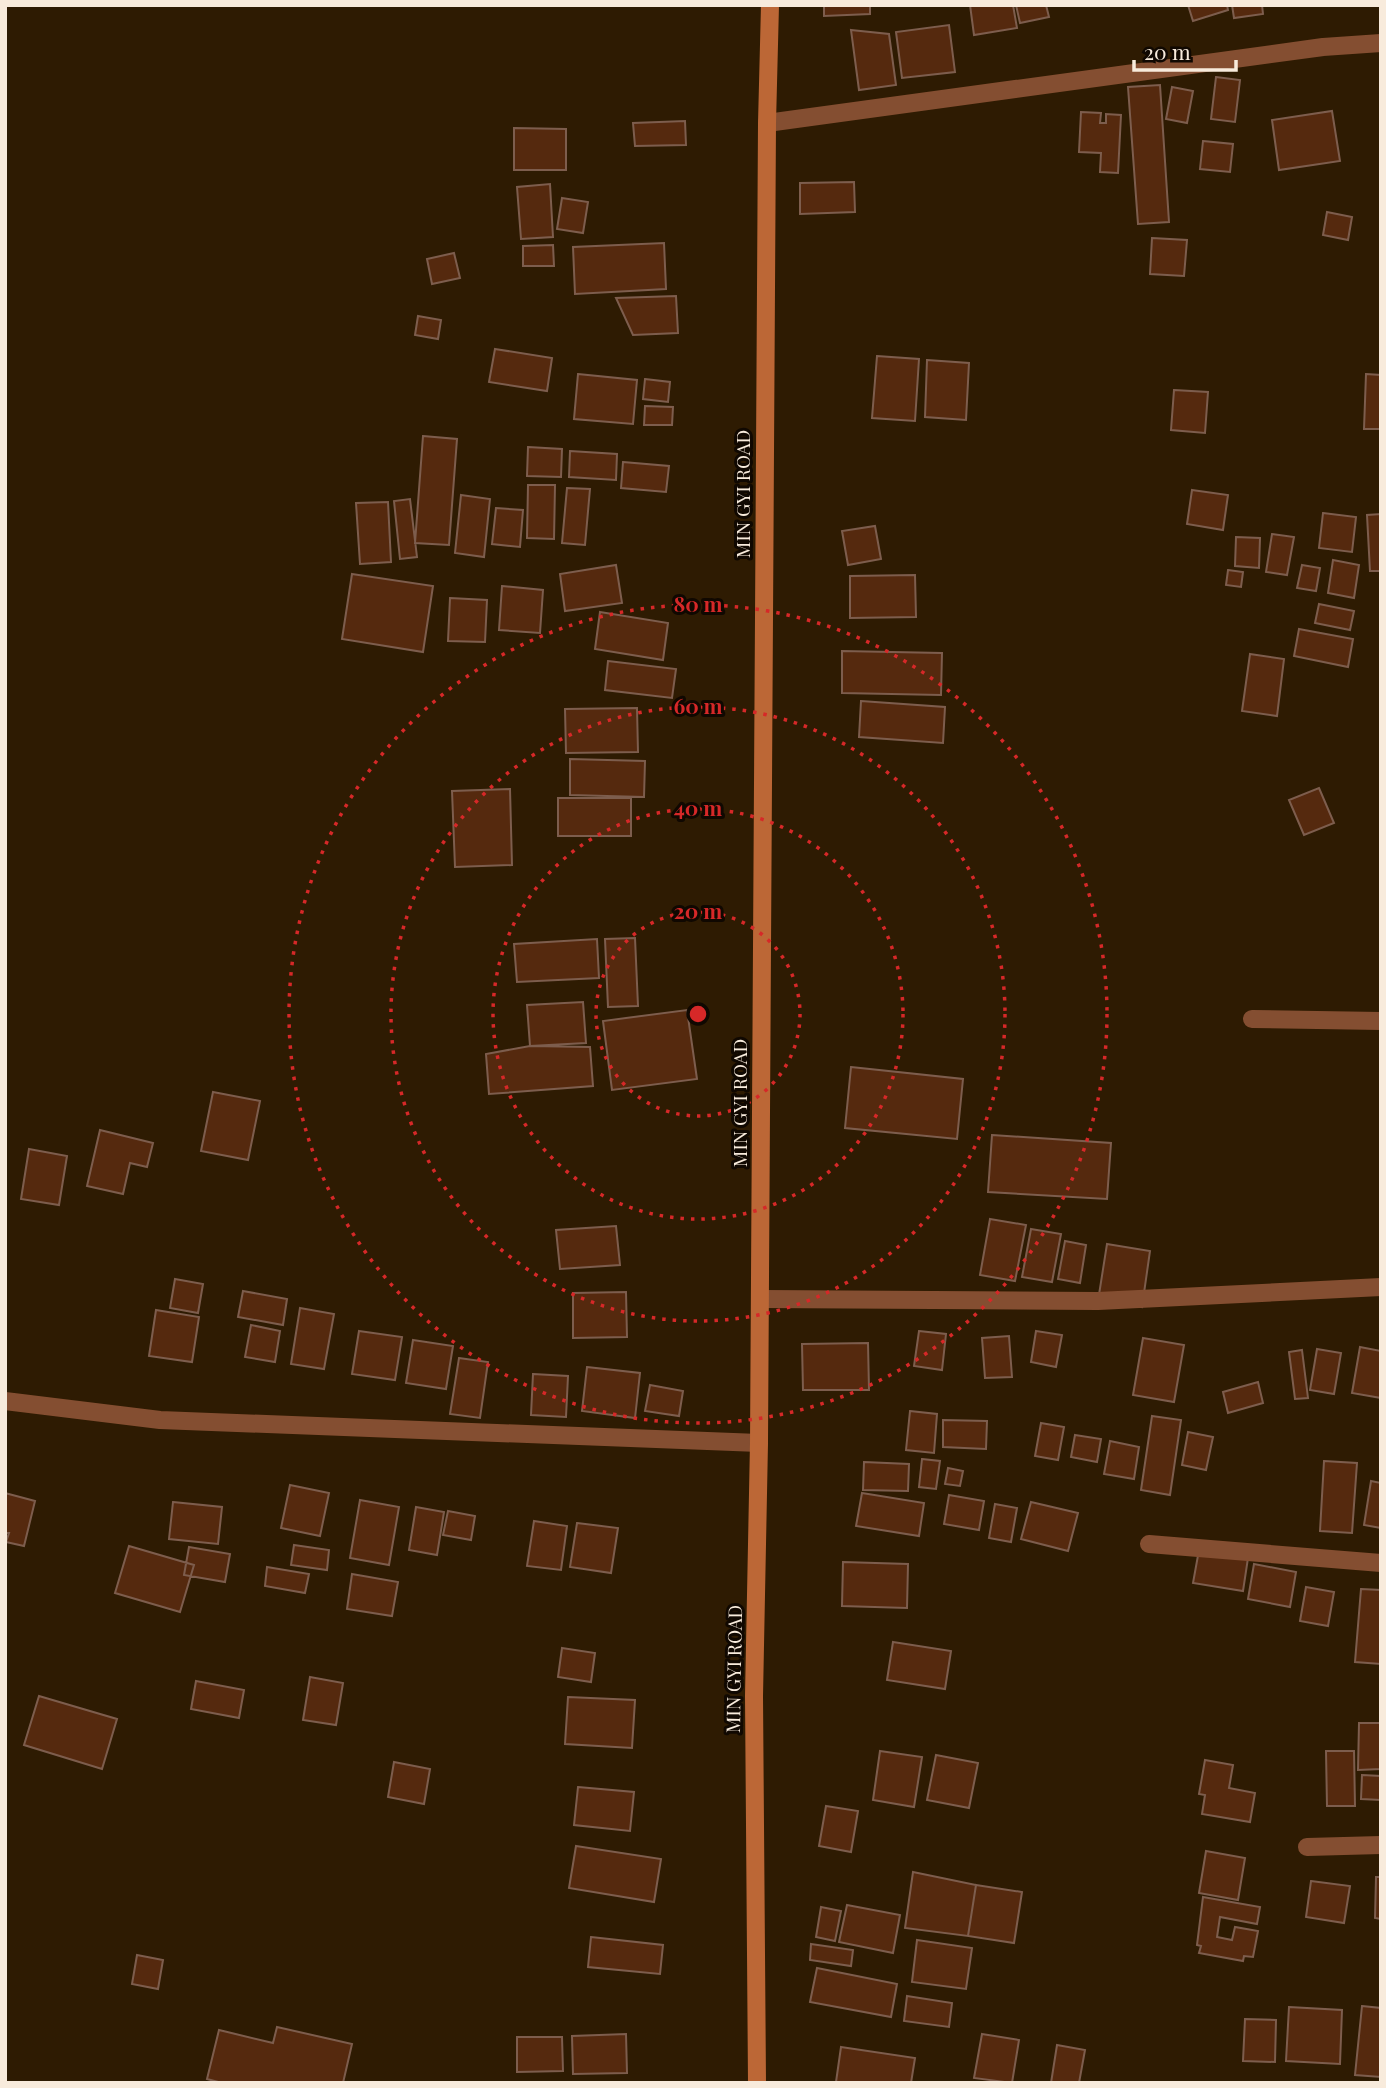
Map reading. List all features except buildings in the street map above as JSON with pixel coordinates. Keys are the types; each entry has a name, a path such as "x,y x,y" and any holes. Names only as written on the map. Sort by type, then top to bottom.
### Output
{"main road":[{"name":"MIN GYI ROAD","path":"757,2083 754,1696 759,1443 770,5"}],"street":[{"path":"767,123 1310,48 1381,43"},
{"path":"1252,1019 1381,1021"},
{"path":"760,1299 1098,1301 1381,1287"},
{"path":"5,1401 160,1420 759,1443"},
{"path":"1149,1544 1381,1563"},
{"path":"1307,1847 1381,1845"}]}
